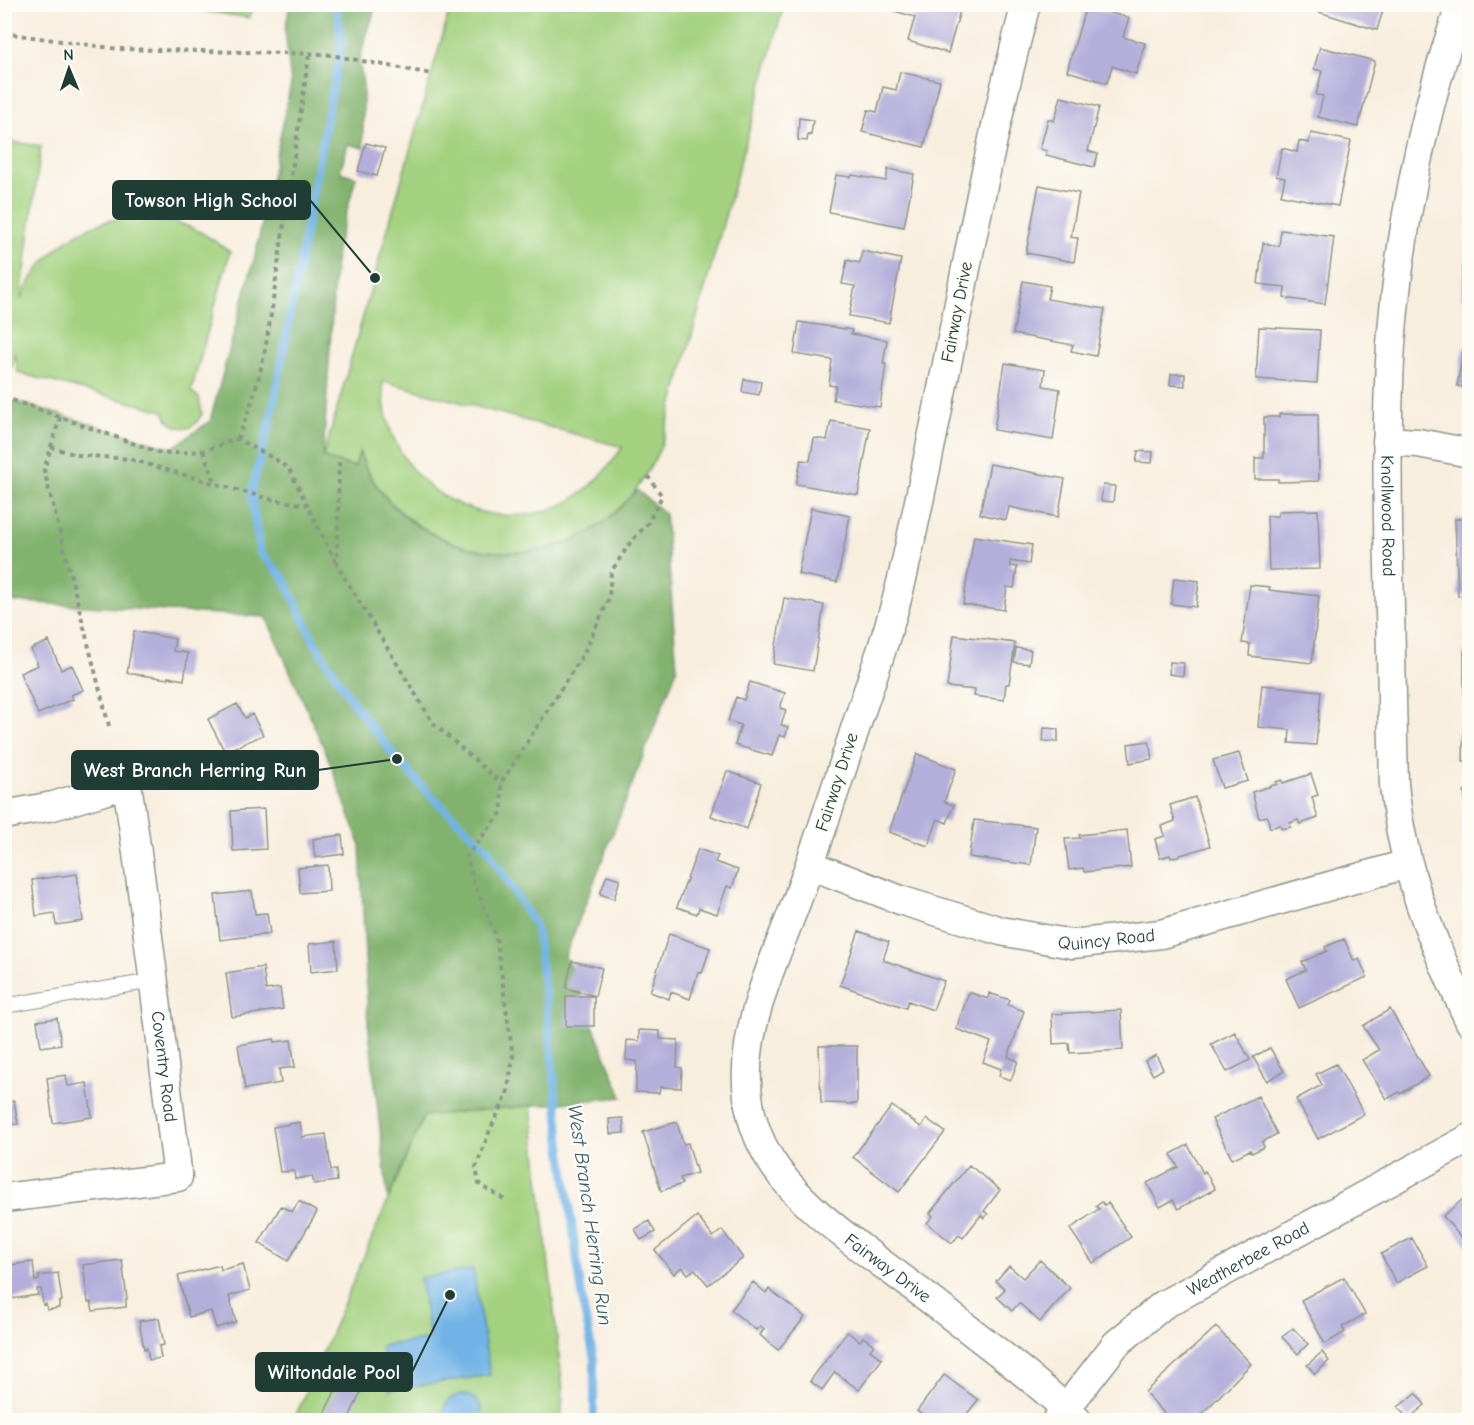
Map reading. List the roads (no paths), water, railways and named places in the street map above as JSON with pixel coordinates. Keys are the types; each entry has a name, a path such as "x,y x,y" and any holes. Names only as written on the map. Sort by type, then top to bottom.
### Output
{"street":[{"name":"Fairway Drive","path":"1026,4 1006,78 970,242 901,583 877,664 810,865 758,1004 748,1041 746,1081 753,1118 766,1153 785,1179 835,1229 937,1304 1044,1389 1067,1416"},
{"name":"Knollwood Road","path":"1461,4 1435,89 1405,230 1391,345 1388,441 1394,784 1398,822 1407,864 1436,946 1470,1022"},
{"path":"1388,441 1418,443 1470,453"},
{"name":"Coventry Road","path":"4,815 53,806 127,784 141,876 152,981 178,1177 4,1198"},
{"name":"Quincy Road","path":"810,865 903,901 1001,931 1072,944 1161,934 1407,864"},
{"name":"Weatherbee Road","path":"1067,1416 1116,1344 1163,1305 1470,1138"}],"lane":[{"path":"4,1006 152,981"}],"water":[{"path":"473,1269 490,1375 389,1390 381,1346 430,1339 420,1278"},
{"path":"462,1394 472,1397 478,1403 481,1420 444,1420 445,1407 449,1400"}],"waterway":[{"name":"West Branch Herring Run","path":"336,4 342,45 271,418 251,493 260,553 284,578 315,643 354,704 397,759 430,795 486,847 536,927 561,1144 584,1310 594,1359 594,1420"}],"place":[{"name":"Towson High School","path":"375,278"},
{"name":"West Branch Herring Run","path":"397,759"},
{"name":"Wiltondale Pool","path":"450,1295"}]}
